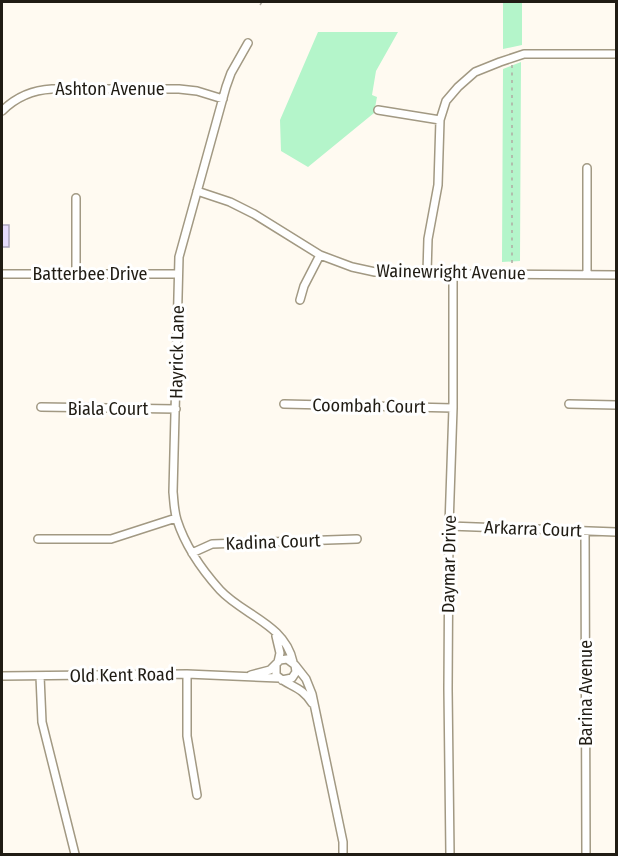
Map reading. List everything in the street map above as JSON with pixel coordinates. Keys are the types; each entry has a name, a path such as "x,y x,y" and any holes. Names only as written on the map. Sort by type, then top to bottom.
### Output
{"street":[{"name":"Hayrick Lane","path":"248,43 231,73 182,240 178,274 176,409 172,469 176,518 192,553 221,591 262,620 285,641 294,664 306,679 312,694 344,855"},
{"path":"427,273 428,239 438,185 440,120 446,101 458,87 475,72 524,54 616,54"},
{"name":"Ashton Avenue","path":"2,111 21,96 52,89 179,89 196,91 223,99"},
{"path":"378,110 440,120"},
{"path":"587,168 587,275"},
{"name":"Wainewright Avenue","path":"197,191 230,202 254,214 320,255 352,267 375,272 616,275"},
{"path":"75,274 76,198"},
{"path":"300,300 304,286 320,255"},
{"name":"Batterbee Drive","path":"2,274 178,274"},
{"name":"Daymar Drive","path":"450,855 448,689 453,274"},
{"name":"Coombah Court","path":"284,404 453,408"},
{"path":"569,404 616,405"},
{"name":"Biala Court","path":"41,408 176,409"},
{"path":"38,539 111,539 176,518"},
{"name":"Arkarra Court","path":"449,526 616,532"},
{"name":"Barina Avenue","path":"585,531 586,855"},
{"name":"Kadina Court","path":"192,553 212,544 357,539"},
{"path":"274,632 279,642 280,653 277,663 275,672 280,679 292,678 296,672 294,664 287,659 277,663"},
{"name":"Old Kent Road","path":"243,676 260,674 270,670 277,663"},
{"path":"187,674 187,736 197,795"},
{"name":"Old Kent Road","path":"2,676 187,674 280,679"},
{"path":"40,676 42,722 75,855"},
{"name":"Hayrick Lane","path":"280,679 296,686 307,695 314,708"},
{"name":"Hayrick Lane","path":"343,842 349,855"}],"path":[{"path":"512,58 512,274"}],"green space":[{"path":"503,2 522,2 522,45 503,49"},
{"path":"318,32 398,32 376,71 372,95 377,97 374,113 308,167 281,151 280,120"},
{"path":"521,62 520,261 502,262 503,69"}],"building":[{"path":"2,225 9,225 9,247 2,247"}]}
